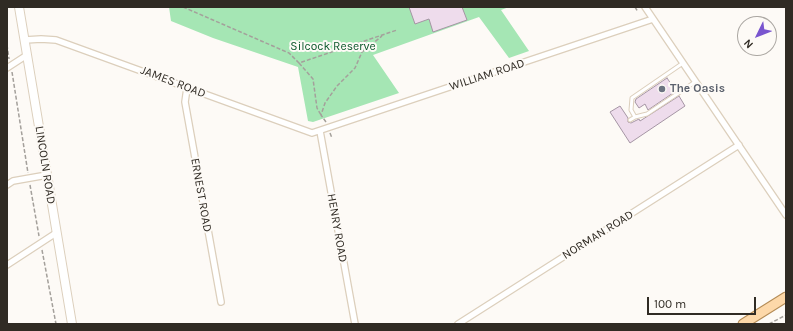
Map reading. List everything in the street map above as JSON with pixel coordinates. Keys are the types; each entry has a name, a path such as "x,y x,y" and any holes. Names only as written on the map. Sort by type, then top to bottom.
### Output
{"main road":[{"name":"LINCOLN ROAD","path":"19,7 72,324"},
{"path":"743,324 786,297"}],"street":[{"path":"645,7 786,216"},
{"name":"WILLIAM ROAD","path":"320,131 653,19"},
{"name":"JAMES ROAD","path":"25,40 41,38 56,40 303,130 312,133 320,131"},
{"path":"7,68 27,55"},
{"name":"ERNEST ROAD","path":"187,88 185,102 221,302"},
{"name":"HENRY ROAD","path":"320,131 354,324"},
{"name":"NORMAN ROAD","path":"458,324 739,145"},
{"path":"7,185 13,181 47,175"},
{"path":"7,265 56,233"}],"lane":[{"path":"634,117 631,110 632,98 683,63"},
{"path":"630,120 634,117 647,114 696,82"}],"path":[{"path":"183,7 289,53 313,79 317,108 332,138"},
{"path":"635,7 638,12"},
{"path":"299,63 397,30"},
{"path":"321,115 325,103 337,86 355,68 362,52 383,35"},
{"path":"769,324 786,314"}],"green space":[{"name":"Silcock Reserve","path":"169,7 509,7 501,10 529,51 509,58 479,17 373,55 399,93 313,122 308,121 298,67 213,38 171,21"}],"building":[{"path":"409,7 462,7 467,20 433,32 429,19 415,24"},
{"path":"667,78 676,91 648,110 645,104 639,108 635,102 636,99"},
{"path":"679,96 685,106 630,143 610,112 620,106 628,118 628,122 631,123 639,119 640,121"}],"place":[{"name":"The Oasis","path":"662,89"}]}
